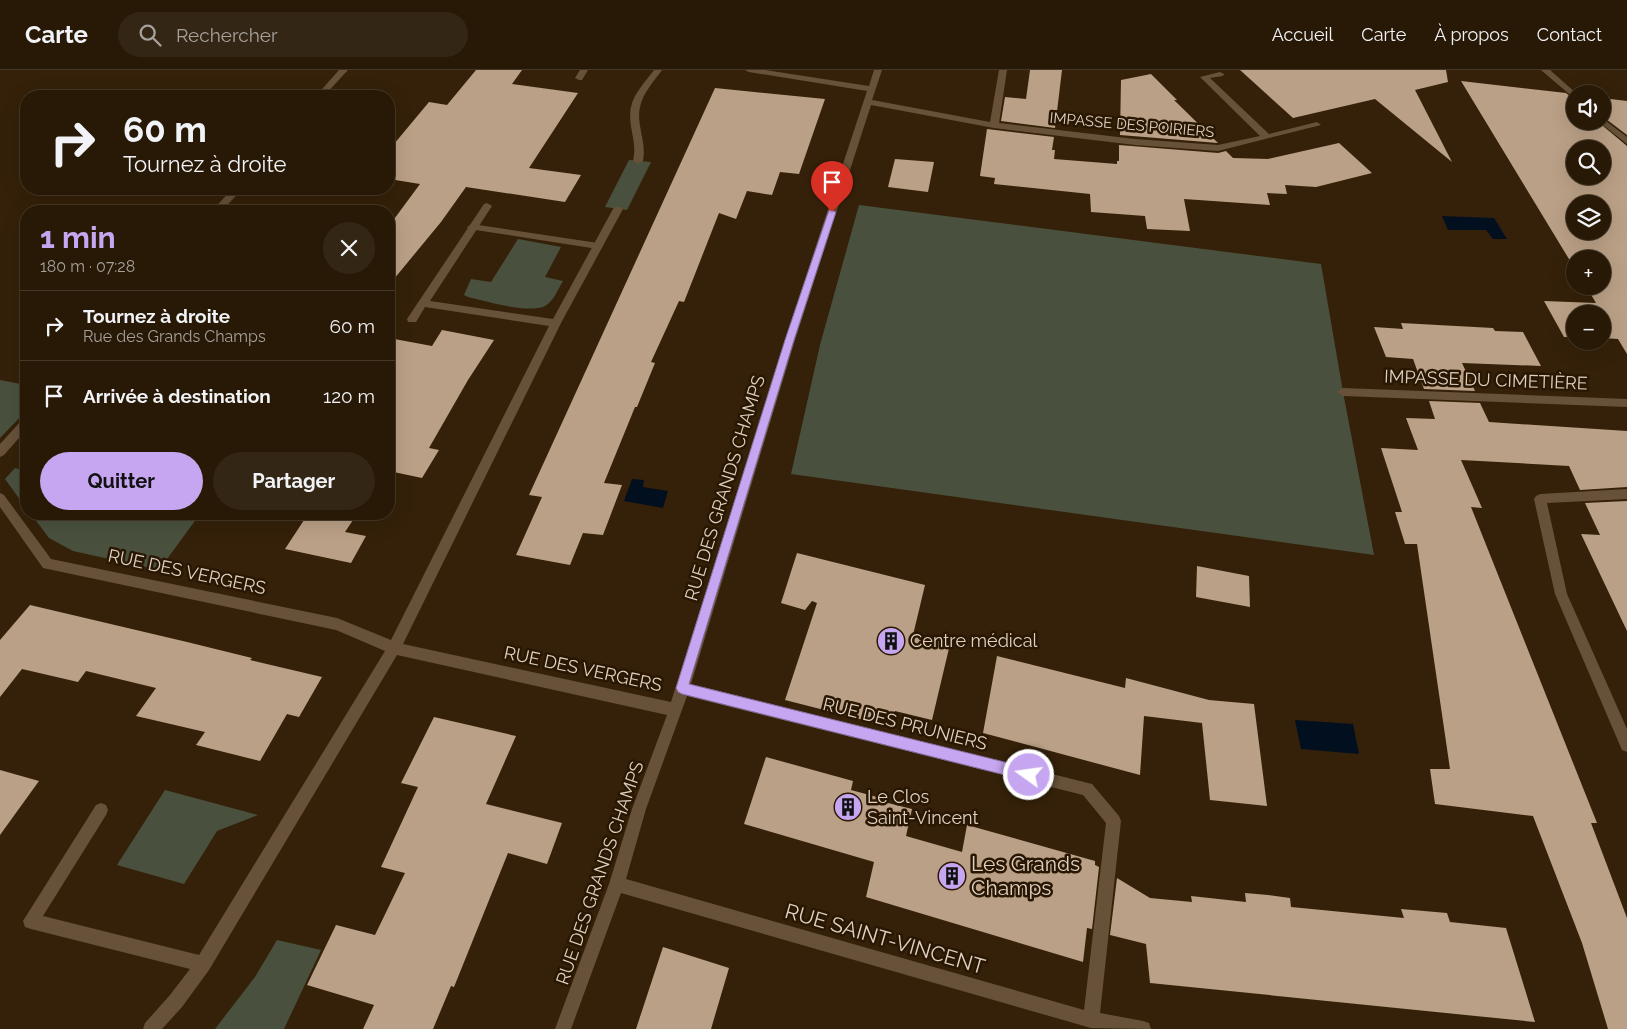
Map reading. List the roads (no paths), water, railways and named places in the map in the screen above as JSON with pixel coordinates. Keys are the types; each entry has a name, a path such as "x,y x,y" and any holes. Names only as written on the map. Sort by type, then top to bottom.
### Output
{"street":[{"path":"326,90 344,70"},
{"path":"579,78 584,70"},
{"path":"638,161 642,152 635,109 639,98 658,70"},
{"path":"749,70 872,89"},
{"name":"RUE DES GRANDS CHAMPS","path":"563,1029 617,884 639,809 676,710 790,340 878,70"},
{"path":"994,125 1003,70"},
{"path":"1545,70 1566,88"},
{"name":"IMPASSE DES POIRIERS","path":"1220,74 1204,77 1266,136"},
{"name":"IMPASSE DES POIRIERS","path":"868,102 994,125 1135,142 1218,148 1317,125"},
{"path":"1611,128 1627,141"},
{"path":"222,205 232,195"},
{"path":"412,319 487,206"},
{"path":"151,1029 176,1001 202,964 394,648 556,323 618,209"},
{"path":"472,227 598,246"},
{"path":"422,303 556,323"},
{"name":"IMPASSE DU CIMETIÈRE","path":"1343,392 1627,403"},
{"path":"0,452 20,430"},
{"path":"1627,494 1540,499 1561,594 1627,745"},
{"name":"RUE DES VERGERS","path":"0,498 47,564 337,624 394,648 676,710"},
{"name":"RUE DES PRUNIERS","path":"682,688 1087,789 1114,821 1091,1020"},
{"path":"102,810 31,921 202,964"},
{"name":"RUE SAINT-VINCENT","path":"617,884 1091,1020 1143,1029"}],"water":[{"path":"1442,216 1494,218 1507,239 1493,239 1486,230 1448,230"},
{"path":"632,479 644,480 643,487 668,491 663,508 624,501"},
{"path":"1295,720 1353,724 1359,754 1301,749"}],"place":[{"name":"Centre médical","path":"891,641"},
{"name":"Le Clos Saint-Vincent","path":"848,807"},
{"name":"Les Grands Champs","path":"952,876"}]}
